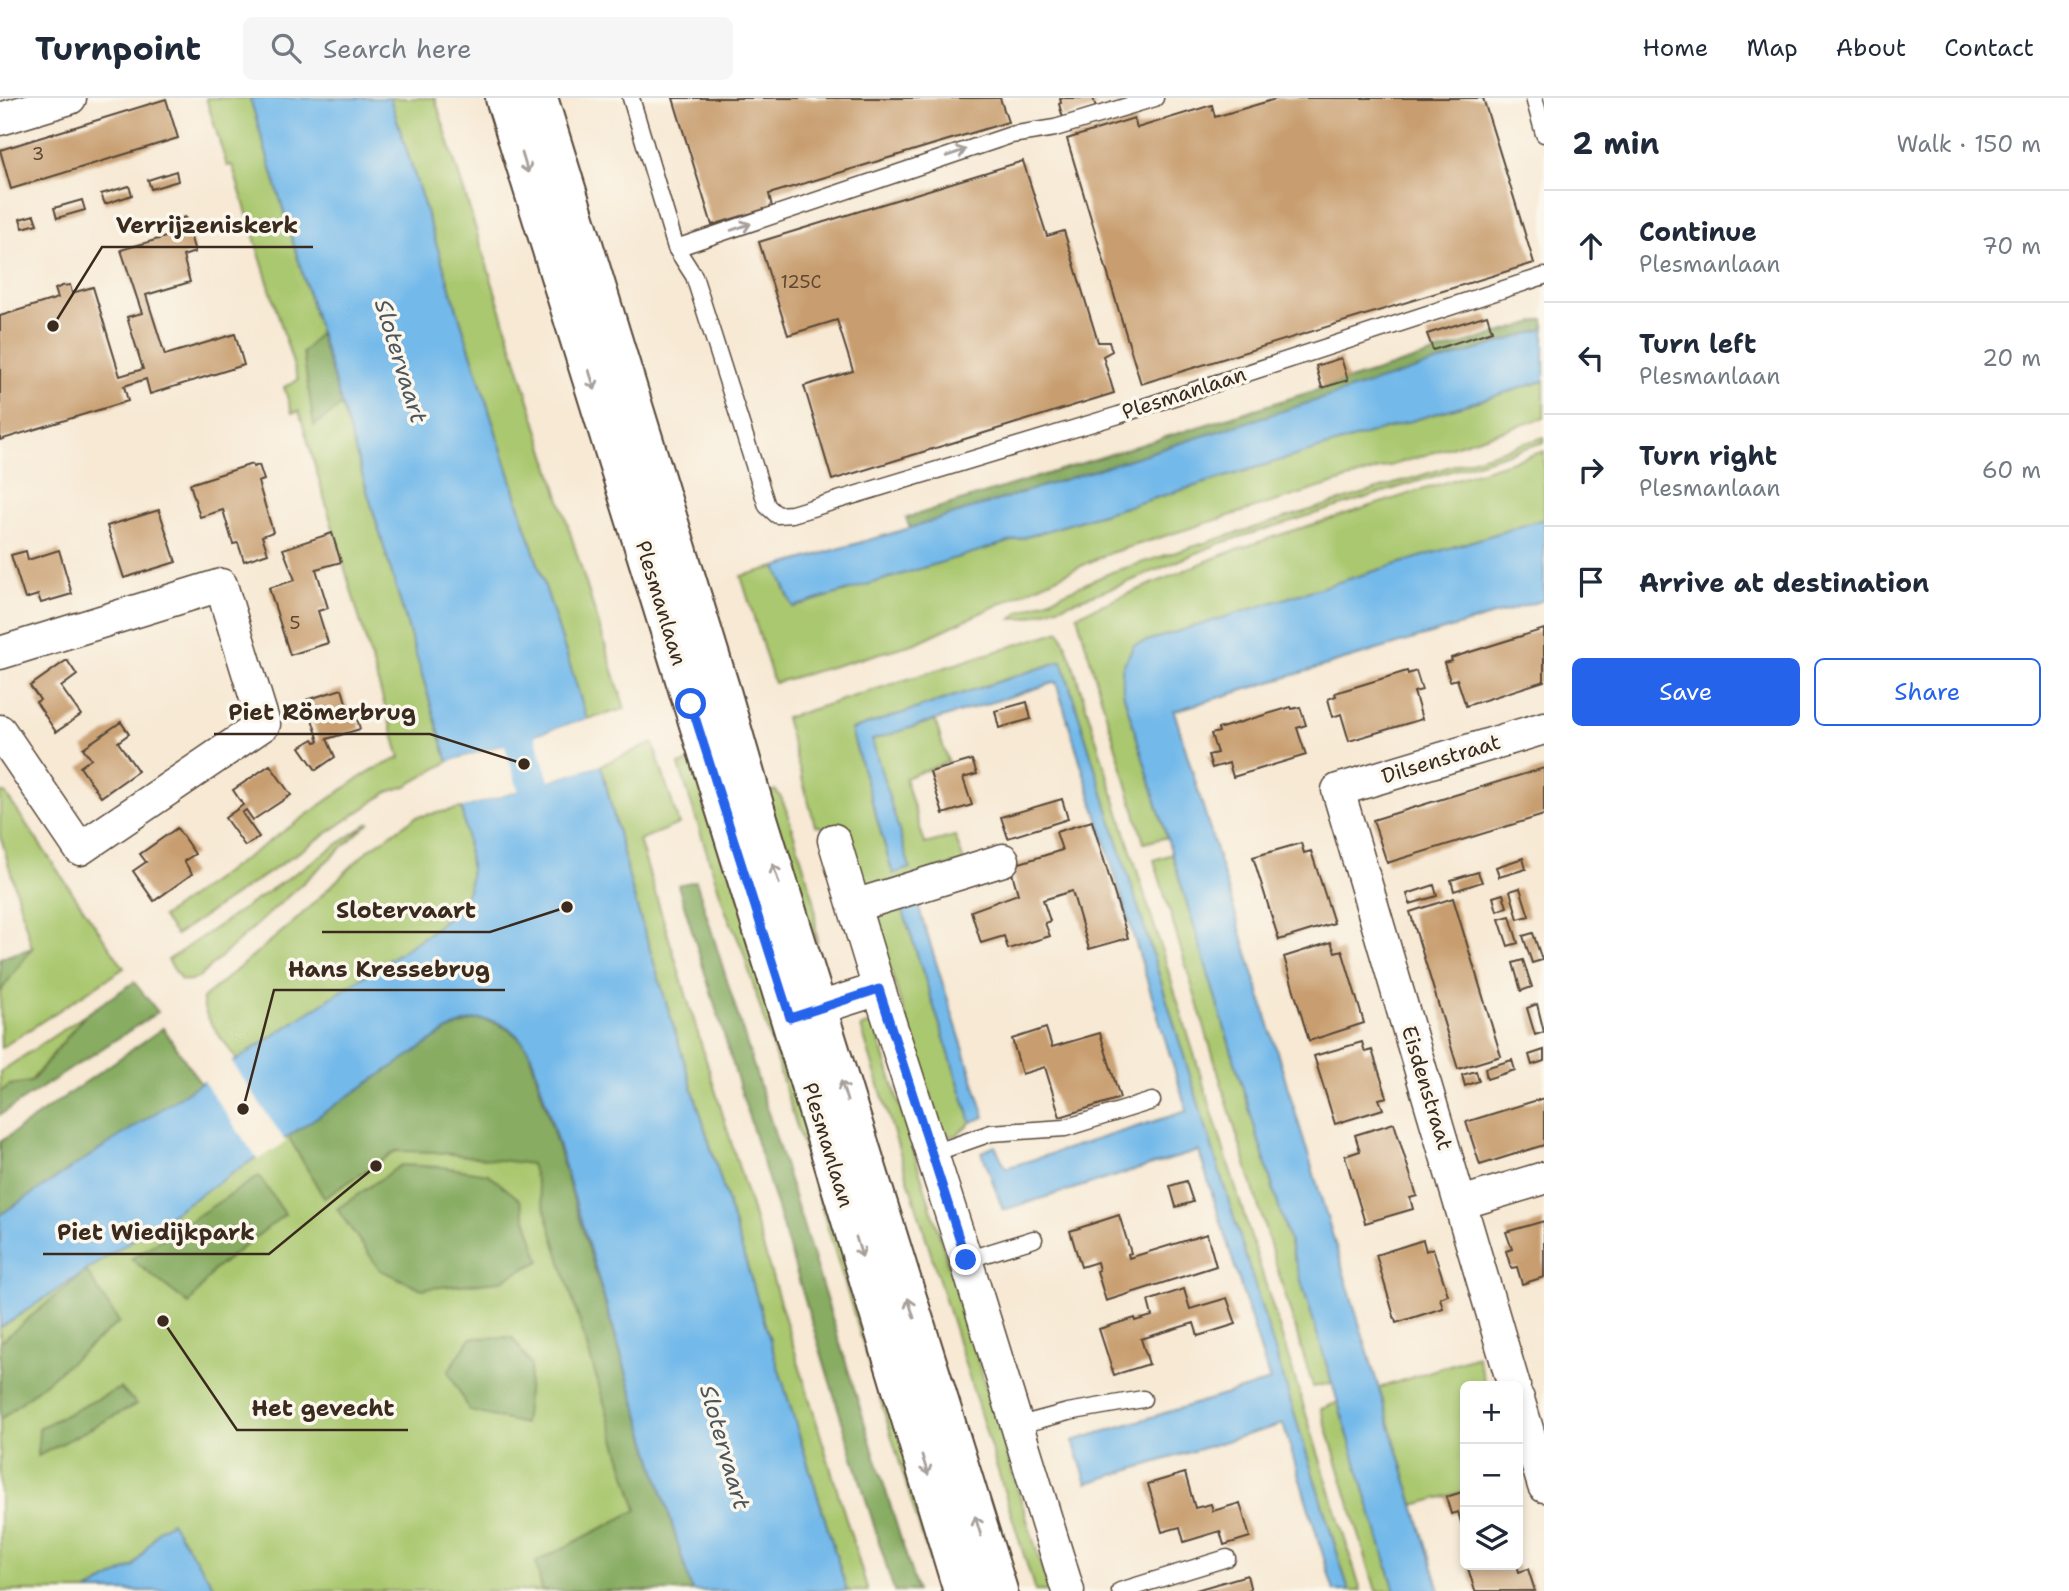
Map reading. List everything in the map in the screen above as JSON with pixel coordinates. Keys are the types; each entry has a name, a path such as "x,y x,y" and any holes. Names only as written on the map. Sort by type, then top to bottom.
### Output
{"main road":[{"name":"Plesmanlaan","path":"505,98 804,1013 998,1591"},
{"name":"Plesmanlaan","path":"538,98 804,1013 963,1591"}],"street":[{"path":"0,119 70,98"},
{"path":"0,653 221,584 264,723 80,849 0,731"},
{"name":"Dilsenstraat","path":"1338,790 1544,728"},
{"name":"Eisdenstraat","path":"1338,790 1513,1381"},
{"path":"834,840 1068,1591"},
{"path":"854,906 1003,860"},
{"path":"804,1013 879,989"},
{"path":"1461,1203 1544,1178"},
{"path":"1523,1416 1544,1486"}],"lane":[{"name":"Plesmanlaan","path":"631,98 676,248 694,275 766,506 777,515 792,514 1119,415 1544,275"},
{"path":"676,248 1011,135 1055,128 1155,98"},
{"path":"1534,98 1544,134"},
{"path":"931,1154 991,1133 1065,1128 1152,1101"},
{"path":"966,1260 1034,1239"},
{"path":"1016,1426 1068,1412 1143,1399"},
{"path":"1120,1591 1227,1558"}],"green space":[{"path":"206,98 250,98 448,762 406,786 388,792 176,935 162,917 352,783 372,770 400,758 299,411 292,413 284,387 298,380 232,165 227,166"},
{"path":"390,98 435,98 625,709 587,719"},
{"path":"1544,319 1544,329 910,528 906,518"},
{"path":"319,333 342,405 314,426 303,353"},
{"path":"1544,381 1544,418 1107,554 916,643 774,683 741,576 776,567 793,607"},
{"path":"1544,437 1544,442 1218,544 1126,583 1027,618 1012,619 1018,613 1112,572"},
{"path":"1544,451 1544,519 1134,645 1123,692 1167,837 1144,843 1077,615 1224,554"},
{"path":"1060,631 1071,658 1361,1591 1349,1591 1062,661 851,730 893,874 910,868 871,740 935,720 948,762 905,778 925,844 955,836 964,862 869,887 863,885 841,833 815,825 785,718"},
{"path":"653,743 679,824 639,840 868,1591 847,1591 635,901 601,765"},
{"path":"698,759 952,1591 939,1591 742,948 726,912 679,765"},
{"path":"775,790 786,809 814,900 817,944 760,796"},
{"path":"0,793 5,793 124,968 1,1048 0,992 32,948 0,834"},
{"path":"462,808 470,861 470,882 465,897 456,908 428,934 238,1061 210,1021 203,998 297,919 367,851 416,817"},
{"path":"370,822 199,977 190,981 181,980 168,960"},
{"path":"1172,854 1332,1383 1313,1387 1154,860"},
{"path":"696,881 917,1591 894,1591 678,885"},
{"path":"900,901 971,1122 957,1135 944,1137 871,910"},
{"path":"32,948 0,992 0,958"},
{"path":"514,978 703,1591 0,1591 0,1303"},
{"path":"134,982 158,1012 0,1115 0,1092 10,1085 31,1082 85,1015"},
{"path":"85,1015 30,1082 10,1085 0,1092 0,1072"},
{"path":"477,1019 506,1028 528,1048 692,1591 542,1591 536,1562 637,1510 531,1164 434,1152 396,1151 324,1198 288,1136 448,1030"},
{"path":"874,1023 1049,1591 1035,1591 861,1027"},
{"path":"163,1028 201,1084 0,1215 0,1142"},
{"path":"401,1165 443,1167 488,1174 520,1200 540,1261 500,1281 422,1289 380,1270 337,1209"},
{"path":"259,1176 285,1214 214,1270 189,1304 131,1259"},
{"path":"86,1271 119,1322 0,1420 0,1342"},
{"path":"512,1337 531,1365 524,1424 470,1411 448,1371 471,1338"},
{"path":"1477,1356 1484,1381 1460,1381 1460,1492 1414,1505 1379,1388"},
{"path":"120,1388 137,1404 38,1456 39,1428"},
{"path":"1338,1402 1395,1591 1376,1591 1321,1409"}],"water":[{"path":"250,98 390,98 587,719 448,762"},
{"path":"1544,329 1544,381 793,607 776,567 910,528"},
{"path":"1544,519 1544,600 1174,711 1440,1591 1395,1591 1123,692 1122,668 1134,645"},
{"path":"1062,661 1349,1591 1334,1591 1283,1424 1087,1483 1073,1441 1270,1381 1199,1151 1003,1210 982,1152 995,1146 1006,1168 1187,1111 1056,682 872,740 910,868 893,874 851,730"},
{"path":"601,765 635,901 847,1591 692,1591 533,1060 518,1036 494,1021 472,1021 448,1030 0,1328 0,1215 428,934 461,903 468,890 470,861 462,808"},
{"path":"915,896 985,1117 971,1122 900,901"},
{"path":"171,1522 217,1591 87,1591 134,1566 159,1530"}],"pier":[{"path":"587,719 588,722 449,765 448,762"},
{"path":"600,762 601,765 462,808 461,805"},
{"path":"231,1061 286,1142 258,1160 202,1079"}],"building":[{"path":"673,98 1000,98 1008,122 769,194 772,207 712,225"},
{"path":"1060,98 1093,98 1096,107 1063,118"},
{"path":"1279,98 1483,98 1534,263 1141,384 1067,139 1134,118 1137,128 1212,105 1215,117"},
{"path":"166,99 178,138 11,189 0,150"},
{"path":"1023,161 1047,236 1064,231 1098,342 1109,342 1112,351 1103,356 1114,393 832,480 804,386 853,371 837,320 788,335 759,242"},
{"path":"176,171 178,181 151,189 148,180"},
{"path":"129,186 132,195 105,204 101,194"},
{"path":"82,200 85,210 57,218 54,208"},
{"path":"34,215 37,224 23,228 20,219"},
{"path":"185,217 195,252 183,256 190,282 146,295 165,355 235,334 244,365 150,394 146,379 124,386 128,401 0,440 0,316 58,298 55,289 62,286 70,285 72,293 93,287 120,376 143,369 127,317 142,313 121,250 169,236 165,223"},
{"path":"1487,315 1492,331 1433,350 1427,334"},
{"path":"1341,358 1348,380 1322,388 1316,366"},
{"path":"252,464 253,467 259,465 264,480 258,482 273,532 262,536 268,553 244,561 238,543 233,544 223,510 200,517 190,484"},
{"path":"159,510 176,562 124,578 107,526"},
{"path":"332,533 341,562 316,569 328,608 318,611 328,643 290,655 269,588 295,580 283,549"},
{"path":"59,550 72,594 41,603 38,595 25,599 11,555 26,551 28,560"},
{"path":"1544,629 1544,681 1466,706 1457,679 1450,681 1444,663 1452,661 1451,658"},
{"path":"67,660 77,675 61,687 81,715 56,732 36,702 40,700 30,686"},
{"path":"1407,671 1408,674 1416,671 1422,690 1414,692 1422,719 1349,741 1341,714 1333,717 1328,699 1336,696 1335,693"},
{"path":"342,689 350,716 356,714 360,729 327,739 335,757 316,770 300,747 313,739 315,742 319,741 306,700"},
{"path":"1027,702 1031,719 999,728 995,711"},
{"path":"1291,707 1300,707 1306,725 1297,728 1306,755 1233,777 1229,763 1212,768 1208,755 1217,753 1211,734 1219,732 1218,729"},
{"path":"121,722 129,734 118,742 138,771 101,797 80,767 91,759 83,748"},
{"path":"972,760 977,774 963,778 972,805 943,814 930,772"},
{"path":"270,765 291,795 253,820 246,810 242,813 259,837 245,846 225,818 243,805 233,790"},
{"path":"1544,768 1544,815 1387,863 1373,820"},
{"path":"1062,799 1068,819 1008,838 1001,817"},
{"path":"1092,821 1128,938 1089,949 1072,891 1043,900 1050,921 1045,923 1050,936 1008,949 1004,936 981,943 971,911 1018,894 1010,866 1062,850 1056,832"},
{"path":"177,828 195,854 184,861 192,874 154,901 133,871 146,862 140,854"},
{"path":"1301,843 1304,853 1311,851 1334,923 1279,940 1253,857"},
{"path":"1523,858 1526,869 1499,877 1496,867"},
{"path":"1478,872 1482,882 1454,891 1451,880"},
{"path":"1434,885 1437,896 1410,904 1407,894"},
{"path":"1520,888 1529,916 1518,919 1510,891"},
{"path":"1503,894 1507,907 1497,911 1493,897"},
{"path":"1453,898 1501,1056 1458,1069 1410,912"},
{"path":"1510,916 1518,943 1508,946 1499,919"},
{"path":"1533,933 1542,960 1532,963 1523,936"},
{"path":"1331,942 1335,952 1342,950 1364,1023 1309,1041 1284,957"},
{"path":"1523,960 1532,987 1521,991 1513,963"},
{"path":"1537,1004 1544,1032 1535,1035 1527,1008"},
{"path":"1046,1028 1052,1047 1100,1033 1120,1098 1060,1117 1045,1067 1022,1074 1012,1039"},
{"path":"1362,1042 1365,1052 1372,1050 1387,1097 1379,1099 1383,1109 1335,1124 1314,1056"},
{"path":"1544,1050 1544,1061 1532,1065 1529,1055"},
{"path":"1512,1060 1515,1070 1487,1079 1485,1068"},
{"path":"1476,1071 1479,1081 1465,1086 1462,1075"},
{"path":"1544,1098 1544,1145 1480,1165 1466,1122"},
{"path":"1394,1123 1417,1196 1410,1198 1413,1209 1365,1223 1345,1156 1360,1151 1355,1135"},
{"path":"1186,1181 1193,1202 1176,1207 1170,1186"},
{"path":"1119,1215 1131,1253 1128,1254 1129,1258 1207,1234 1216,1266 1106,1301 1097,1262 1081,1267 1070,1231"},
{"path":"1544,1221 1544,1277 1522,1284 1517,1267 1511,1268 1506,1251 1512,1249 1506,1232"},
{"path":"1423,1240 1426,1251 1433,1248 1448,1295 1440,1298 1443,1308 1396,1323 1376,1255"},
{"path":"1184,1289 1190,1309 1227,1298 1236,1324 1198,1336 1194,1323 1141,1339 1149,1364 1114,1375 1099,1329 1135,1318 1135,1321 1152,1316 1148,1301"},
{"path":"1185,1473 1195,1508 1211,1504 1213,1511 1240,1503 1250,1537 1224,1545 1220,1531 1184,1542 1180,1527 1162,1532 1148,1484"},
{"path":"1460,1493 1460,1519 1458,1512 1451,1514 1446,1497"},
{"path":"1528,1569 1535,1591 1475,1591 1469,1570 1519,1572"},
{"path":"1247,1575 1251,1591 1196,1591 1196,1590"}],"waterway":[{"name":"Slotervaart","path":"507,698 546,826"}],"place":[{"name":"Verrijzeniskerk","path":"53,326"},
{"name":"Piet Römerbrug","path":"524,764"},
{"name":"Slotervaart","path":"567,907"},
{"name":"Hans Kressebrug","path":"243,1109"},
{"name":"Piet Wiedijkpark","path":"376,1166"},
{"name":"Het gevecht","path":"163,1321"}],"route":[{"path":"691,704 790,1018 879,989 966,1260"}]}
